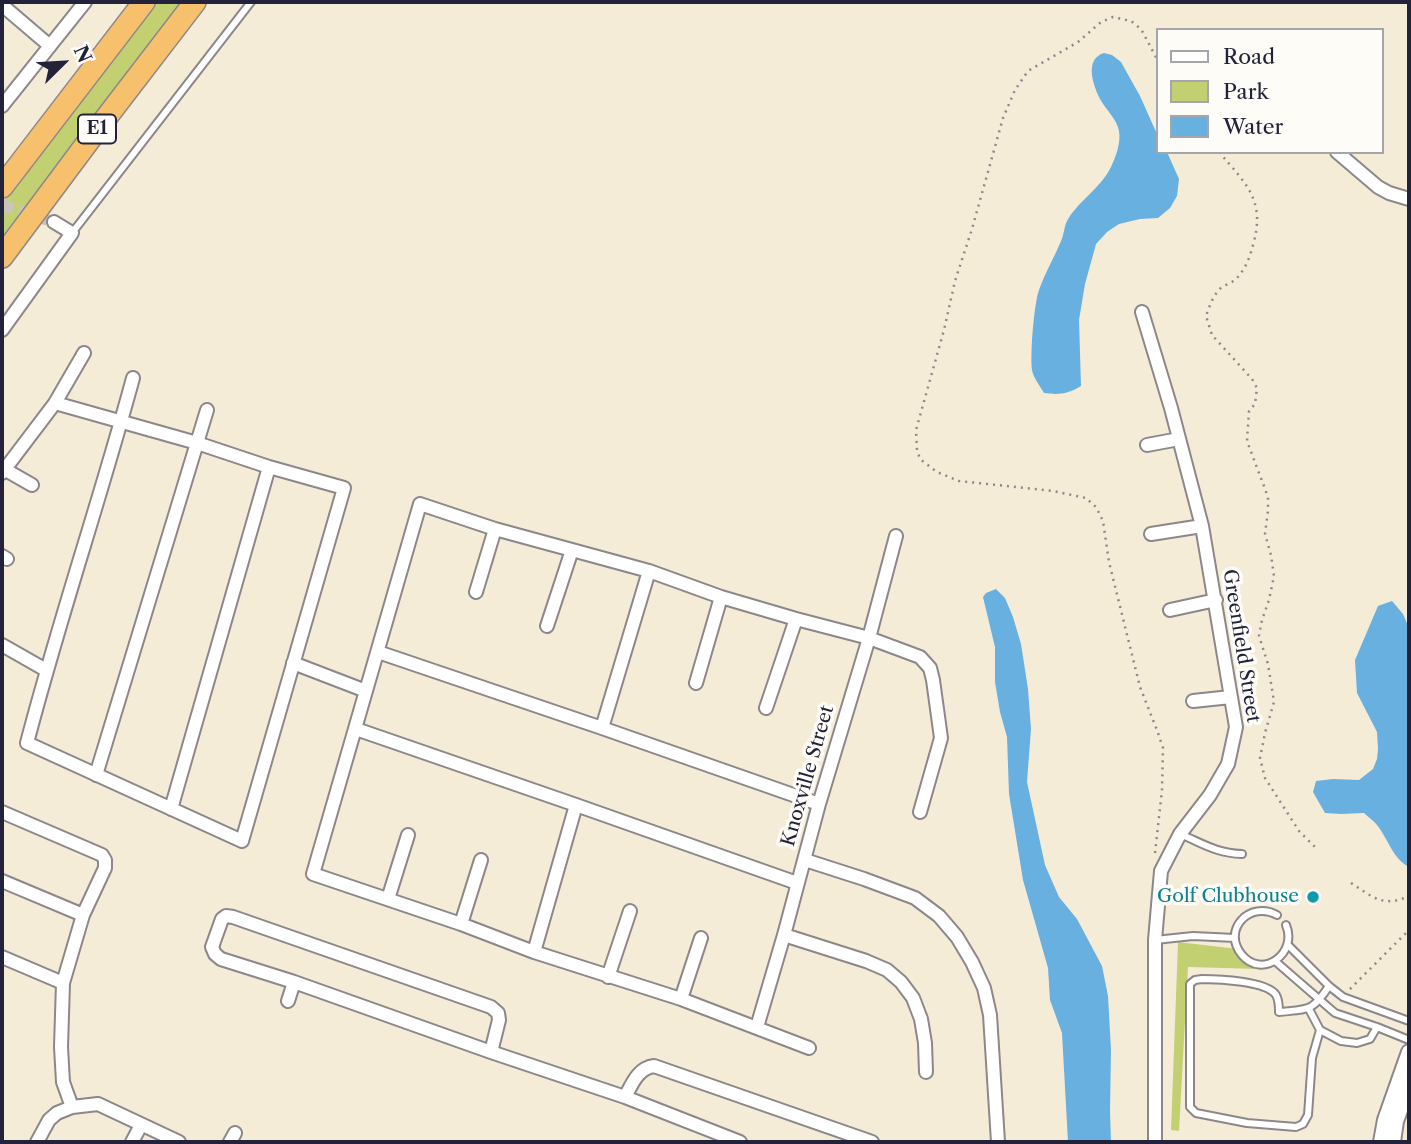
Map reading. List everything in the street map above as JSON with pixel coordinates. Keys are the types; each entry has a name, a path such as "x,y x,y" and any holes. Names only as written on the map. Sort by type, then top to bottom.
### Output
{"highway":[{"name":"E1","path":"2,187 144,2"},
{"name":"E1","path":"2,257 195,2"}],"street":[{"path":"2,106 85,2"},
{"path":"2,5 50,46"},
{"path":"1339,154 1378,187 1409,199"},
{"path":"2,330 72,233 54,222"},
{"name":"Greenfield Street","path":"1142,312 1180,439 1202,526 1236,727 1228,764 1210,795 1181,834 1161,871 1155,940 1155,1142"},
{"path":"32,485 3,471 55,403 85,353"},
{"path":"55,403 121,423 197,443 344,488 242,841 27,743 46,670 121,423 134,378"},
{"path":"96,775 207,410"},
{"path":"1147,445 1180,439"},
{"path":"171,808 269,467"},
{"path":"808,1048 681,999 534,952 461,924 313,874 420,503 495,529 649,571 721,597 869,638 920,657 930,668 941,738 920,812"},
{"path":"1151,534 1202,526"},
{"path":"476,592 495,529"},
{"name":"Knoxville Street","path":"757,1027 896,536"},
{"path":"547,626 572,550"},
{"path":"602,728 649,571"},
{"path":"695,683 721,597"},
{"path":"1170,610 1216,600"},
{"path":"766,708 796,619"},
{"path":"2,645 46,670"},
{"path":"378,652 819,804"},
{"path":"293,663 366,691"},
{"path":"1193,701 1231,697"},
{"path":"356,729 797,883"},
{"path":"534,952 576,805"},
{"path":"2,812 102,855 105,868 83,915 63,983 63,1082 72,1107"},
{"path":"388,899 408,835"},
{"path":"461,924 481,860"},
{"path":"805,860 915,898 939,916 957,937 984,988 990,1015 998,1142"},
{"path":"2,881 83,915"},
{"path":"608,977 630,911"},
{"path":"491,1052 499,1020 498,1013 491,1007 233,917 226,916 222,919 212,947 220,959 294,982 491,1052 625,1097 740,1142"},
{"path":"784,935 866,961 887,970 901,982 913,998 921,1019 926,1072"},
{"path":"681,999 701,938"},
{"path":"2,957 63,983"},
{"path":"288,1001 294,982"},
{"path":"1381,1142 1385,1119 1409,1052"},
{"path":"625,1097 640,1072 654,1066 872,1142"},
{"path":"1393,1142 1396,1121 1409,1086"},
{"path":"37,1142 49,1120 57,1112 98,1104 179,1142"},
{"path":"132,1142 141,1125"}],"lane":[{"path":"72,233 251,2"},
{"path":"1181,834 1210,849 1242,854"},
{"path":"1277,915 1262,910 1248,913 1238,924 1235,938 1239,951 1249,961 1262,964 1275,961 1288,945 1289,931 1286,925"},
{"path":"1155,940 1193,936 1235,938"},
{"path":"1288,945 1343,997 1409,1021"},
{"path":"1275,961 1335,1013 1409,1040"},
{"path":"1320,1030 1312,1058 1308,1115 1303,1124 1296,1127 1247,1123 1196,1113 1190,1107 1191,984 1195,980 1245,982 1271,991 1277,996 1279,1012 1309,1009 1320,1000 1329,986"},
{"path":"1309,1009 1320,1030 1341,1041 1357,1043 1370,1039 1377,1027"}],"path":[{"path":"1155,853 1162,790 1163,748 1140,687 1109,562 1103,522 1096,507 1086,498 1053,491 959,481 937,472 920,459 916,430 955,281 1003,118 1015,90 1028,71 1078,42 1101,22 1113,17 1131,21 1141,29 1156,57"},
{"path":"1221,154 1248,187 1256,204 1258,220 1249,260 1236,279 1218,290 1206,316 1212,335 1257,388 1255,404 1249,411 1247,441 1268,497 1265,534 1274,576 1259,636 1268,664 1274,702 1260,758 1265,778 1299,831 1316,848"},
{"path":"1351,883 1374,898 1390,903 1409,896"},
{"path":"1343,997 1409,930"}],"green space":[{"path":"153,2 185,2 2,246 2,203"},
{"path":"1178,942 1238,949 1258,969 1188,967 1179,1131 1171,1130"}],"water":[{"path":"1104,53 1112,55 1121,62 1156,132 1156,154 1168,154 1179,179 1177,196 1170,208 1158,218 1119,224 1096,244 1079,320 1081,386 1063,393 1044,393 1032,370 1034,317 1039,290 1062,239 1067,221 1107,175 1119,145 1118,127 1100,99 1093,80 1092,66 1098,56"},
{"path":"996,589 1005,598 1021,644 1031,729 1027,782 1045,865 1059,897 1077,919 1102,966 1108,996 1111,1050 1111,1142 1068,1142 1062,1033 1050,1000 1048,968 1023,880 1009,794 1007,737 995,682 995,647 983,597"},
{"path":"1392,601 1403,614 1409,628 1409,867 1399,859 1377,825 1364,813 1325,813 1313,792 1316,781 1359,780 1373,769 1377,759 1377,732 1357,693 1355,660 1378,606"}],"tunnel":[{"path":"2,205 54,222"}],"place":[{"name":"Golf Clubhouse","path":"1313,897"}]}
